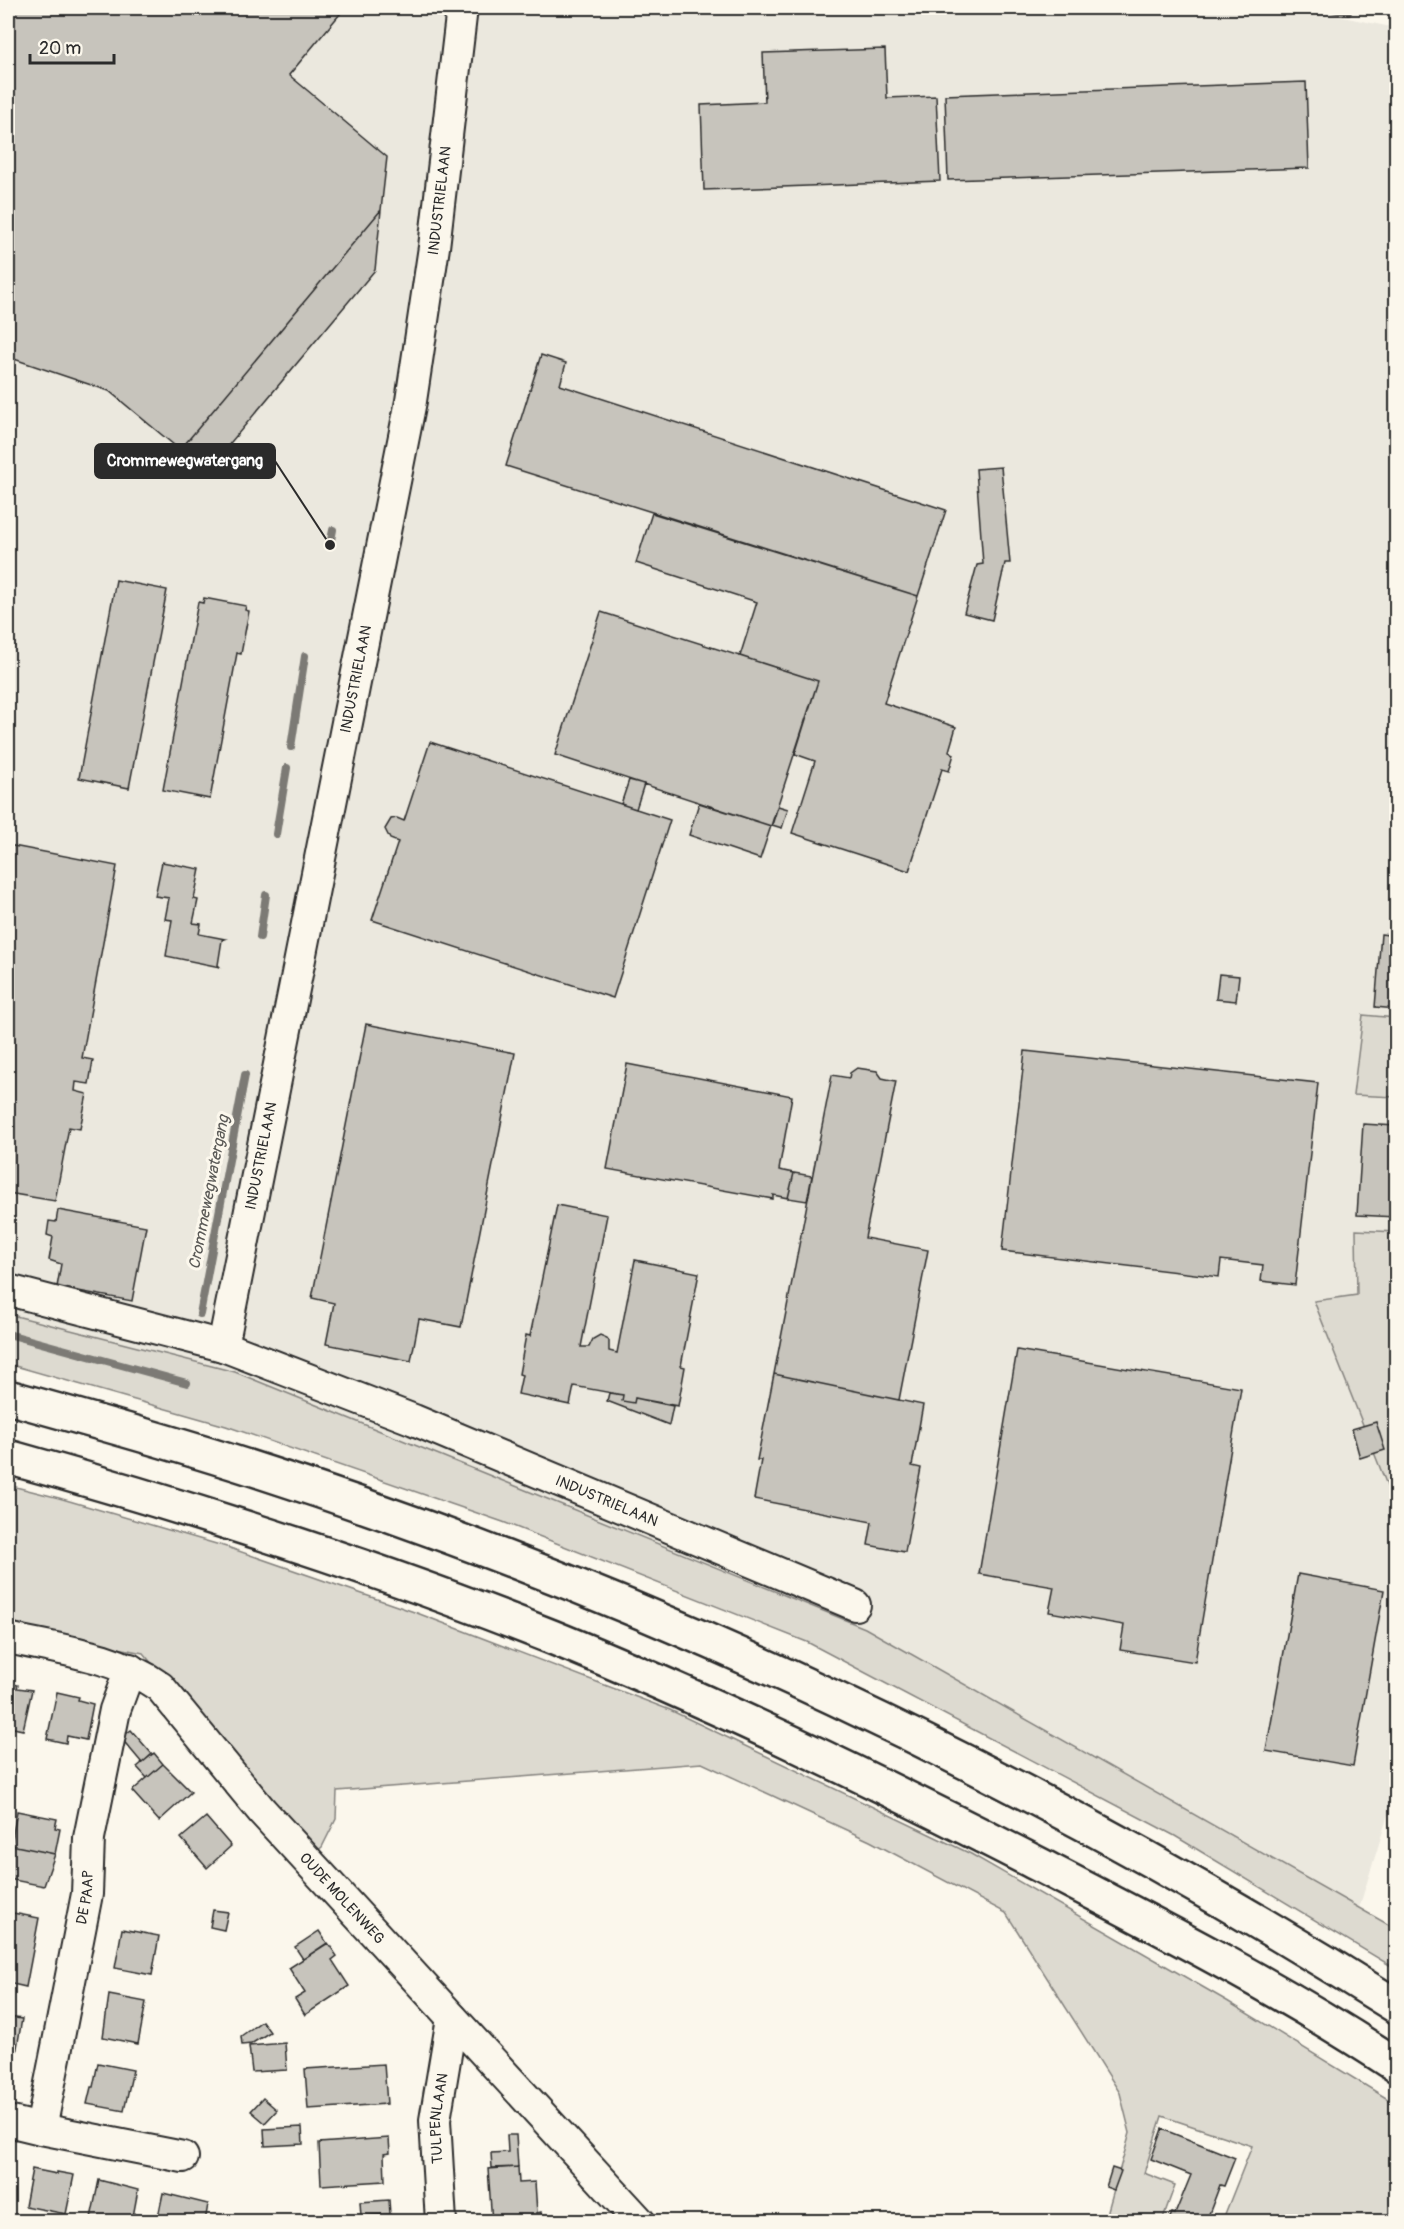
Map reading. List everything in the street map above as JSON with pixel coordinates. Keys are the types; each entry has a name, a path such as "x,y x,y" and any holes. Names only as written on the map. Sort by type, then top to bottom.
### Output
{"highway":[{"path":"8,1397 235,1463 341,1499 559,1579 676,1627 867,1714 1041,1801 1190,1882 1317,1956 1396,2006"},
{"path":"8,1457 216,1517 324,1554 551,1637 657,1682 846,1767 1153,1924 1396,2065"}],"street":[{"name":"INDUSTRIELAAN","path":"223,1346 411,401 434,247 462,8"},
{"name":"INDUSTRIELAAN","path":"8,1290 223,1346 414,1420 855,1605"},
{"name":"OUDE MOLENWEG","path":"8,1638 109,1660 141,1673 160,1687 262,1811 640,2222"},
{"name":"DE PAAP","path":"41,2129 87,1894 89,1838 114,1710 130,1669"},
{"name":"TULPENLAAN","path":"441,2222 435,2120 452,2018"},
{"path":"8,2121 183,2157"}],"shaded area":[{"path":"8,8 648,8 660,13 1022,8 1299,8 1396,28 1396,1018 1363,1015 1354,1095 1396,1097 1396,1232 1356,1230 1357,1295 1314,1301 1396,1508 1396,1789 1359,1908 865,1628 235,1372 8,1314"},
{"path":"1363,1015 1396,1018 1396,1097 1353,1095"},
{"path":"1356,1230 1396,1232 1396,1508 1314,1301 1357,1295"},
{"path":"8,1314 235,1372 865,1628 1396,1929 1396,1969 1175,1836 807,1642 503,1522 226,1426 8,1364"},
{"path":"8,1485 230,1548 417,1613 670,1710 971,1854 1227,2001 1396,2104 1396,2221 1230,2222 1223,2219 1252,2146 1162,2116 1144,2173 1175,2185 1162,2221 1105,2221 1130,2133 1120,2093 1006,1913 870,1841 702,1763 337,1791 336,1819 322,1847 312,1855 143,1653 8,1626"}],"building":[{"path":"8,8 345,8 289,75 387,157 381,210 180,450 109,391 8,357"},
{"path":"885,49 887,98 936,96 940,181 704,190 701,105 765,102 763,53"},
{"path":"1306,82 1309,168 948,180 945,95"},
{"path":"381,210 375,270 206,472 180,450"},
{"path":"541,355 566,363 560,385 946,510 918,596 506,466"},
{"path":"1001,467 1010,563 1005,563 992,620 964,613 977,565 983,564 976,469"},
{"path":"652,513 918,596 884,703 956,727 949,751 954,754 949,771 942,769 909,871 792,833 815,761 795,754 818,681 740,656 757,602 636,563"},
{"path":"116,580 167,590 129,788 79,778"},
{"path":"204,598 246,606 245,610 249,611 241,654 237,653 210,799 163,790 198,602 203,603"},
{"path":"601,612 818,681 771,826 555,755"},
{"path":"430,742 670,820 613,998 372,920 398,842 390,839 385,829 391,819 397,818 404,821"},
{"path":"629,780 644,784 636,809 621,804"},
{"path":"699,803 771,826 760,859 689,835"},
{"path":"778,806 788,809 782,828 772,825"},
{"path":"8,845 117,866 82,1058 93,1060 89,1084 76,1082 75,1091 87,1094 80,1129 69,1127 55,1201 8,1193"},
{"path":"162,862 200,869 194,899 198,900 193,923 201,924 199,934 225,939 222,940 218,965 220,967 166,956 172,920 165,919 169,898 155,896"},
{"path":"1381,934 1396,936 1396,1009 1375,1007"},
{"path":"1219,974 1239,976 1236,1001 1216,999"},
{"path":"366,1024 515,1053 461,1327 419,1319 411,1361 326,1344 334,1303 312,1298"},
{"path":"1025,1051 1318,1083 1295,1285 1261,1281 1263,1265 1221,1260 1219,1277 1002,1251"},
{"path":"627,1064 792,1096 779,1170 794,1173 788,1198 773,1195 773,1199 607,1169"},
{"path":"857,1068 877,1071 882,1078 896,1081 865,1238 928,1250 899,1400 774,1374 832,1075 849,1078 850,1073"},
{"path":"1363,1124 1396,1126 1396,1217 1357,1215"},
{"path":"794,1173 812,1176 807,1201 788,1198"},
{"path":"557,1205 607,1215 581,1347 589,1347 593,1339 600,1335 609,1341 609,1351 617,1353 635,1260 699,1273 681,1366 685,1367 678,1406 635,1398 634,1403 622,1401 623,1395 574,1386 570,1405 518,1394 526,1335 530,1336"},
{"path":"58,1210 146,1226 132,1301 57,1287 61,1264 49,1260 53,1237 47,1235 49,1221 56,1222"},
{"path":"1017,1350 1241,1388 1195,1662 1120,1650 1124,1625 1049,1612 1054,1587 979,1574"},
{"path":"774,1374 923,1405 912,1466 921,1468 905,1552 868,1545 872,1522 754,1499 761,1460 757,1460"},
{"path":"609,1393 623,1395 622,1401 634,1403 635,1398 673,1406 669,1425 607,1401"},
{"path":"1376,1422 1385,1450 1360,1458 1352,1429"},
{"path":"1298,1574 1384,1590 1353,1766 1266,1751"},
{"path":"8,1683 18,1685 17,1688 32,1690 23,1730 8,1727"},
{"path":"57,1692 79,1697 78,1700 93,1704 86,1740 67,1736 66,1743 47,1739"},
{"path":"131,1730 152,1754 142,1763 121,1738"},
{"path":"154,1753 163,1764 147,1778 137,1767"},
{"path":"163,1764 191,1792 159,1821 132,1791"},
{"path":"17,1811 57,1819 55,1828 60,1829 55,1854 11,1845"},
{"path":"206,1817 231,1846 207,1868 181,1838"},
{"path":"11,1845 55,1854 44,1886 8,1879"},
{"path":"213,1910 228,1912 224,1930 210,1927"},
{"path":"8,1912 39,1918 26,1987 8,1983"},
{"path":"122,1929 159,1936 152,1975 115,1968"},
{"path":"319,1931 327,1943 303,1959 295,1947"},
{"path":"328,1943 337,1956 332,1960 349,1986 305,2015 295,1999 305,1993 289,1968"},
{"path":"109,1995 146,2002 138,2044 103,2037"},
{"path":"8,2017 22,2019 10,2088 8,2088"},
{"path":"262,2021 270,2032 251,2044 242,2045 241,2036"},
{"path":"285,2043 287,2070 252,2072 249,2046"},
{"path":"98,2063 133,2070 124,2111 87,2104"},
{"path":"384,2064 387,2104 308,2109 305,2069"},
{"path":"263,2098 277,2110 265,2123 251,2111"},
{"path":"302,2127 303,2144 265,2146 264,2129"},
{"path":"1162,2129 1235,2158 1224,2186 1220,2185 1206,2222 1168,2222 1172,2213 1175,2214 1191,2175 1151,2159"},
{"path":"507,2135 516,2135 518,2167 492,2168 491,2153 508,2152"},
{"path":"389,2138 390,2153 384,2154 385,2181 321,2185 319,2143"},
{"path":"518,2167 519,2183 535,2182 537,2213 541,2212 541,2222 492,2222 488,2169"},
{"path":"1112,2168 1121,2171 1114,2190 1106,2187"},
{"path":"32,2169 74,2175 66,2214 25,2206"},
{"path":"99,2180 138,2190 132,2222 109,2222 91,2218"},
{"path":"163,2193 208,2204 205,2222 157,2222"},
{"path":"389,2200 390,2214 361,2216 360,2202"},
{"path":"390,2214 391,2222 347,2222 347,2217"}],"waterway":[{"name":"Crommewegwatergang","path":"1327,8 1348,12"},
{"name":"Crommewegwatergang","path":"330,545 333,530"},
{"name":"Crommewegwatergang","path":"291,747 305,656"},
{"name":"Crommewegwatergang","path":"276,834 287,768"},
{"name":"Crommewegwatergang","path":"260,937 266,895"},
{"name":"Crommewegwatergang","path":"200,1314 245,1075"},
{"name":"Crommewegwatergang","path":"8,1334 187,1383"}],"place":[{"name":"Crommewegwatergang","path":"330,545"}]}
